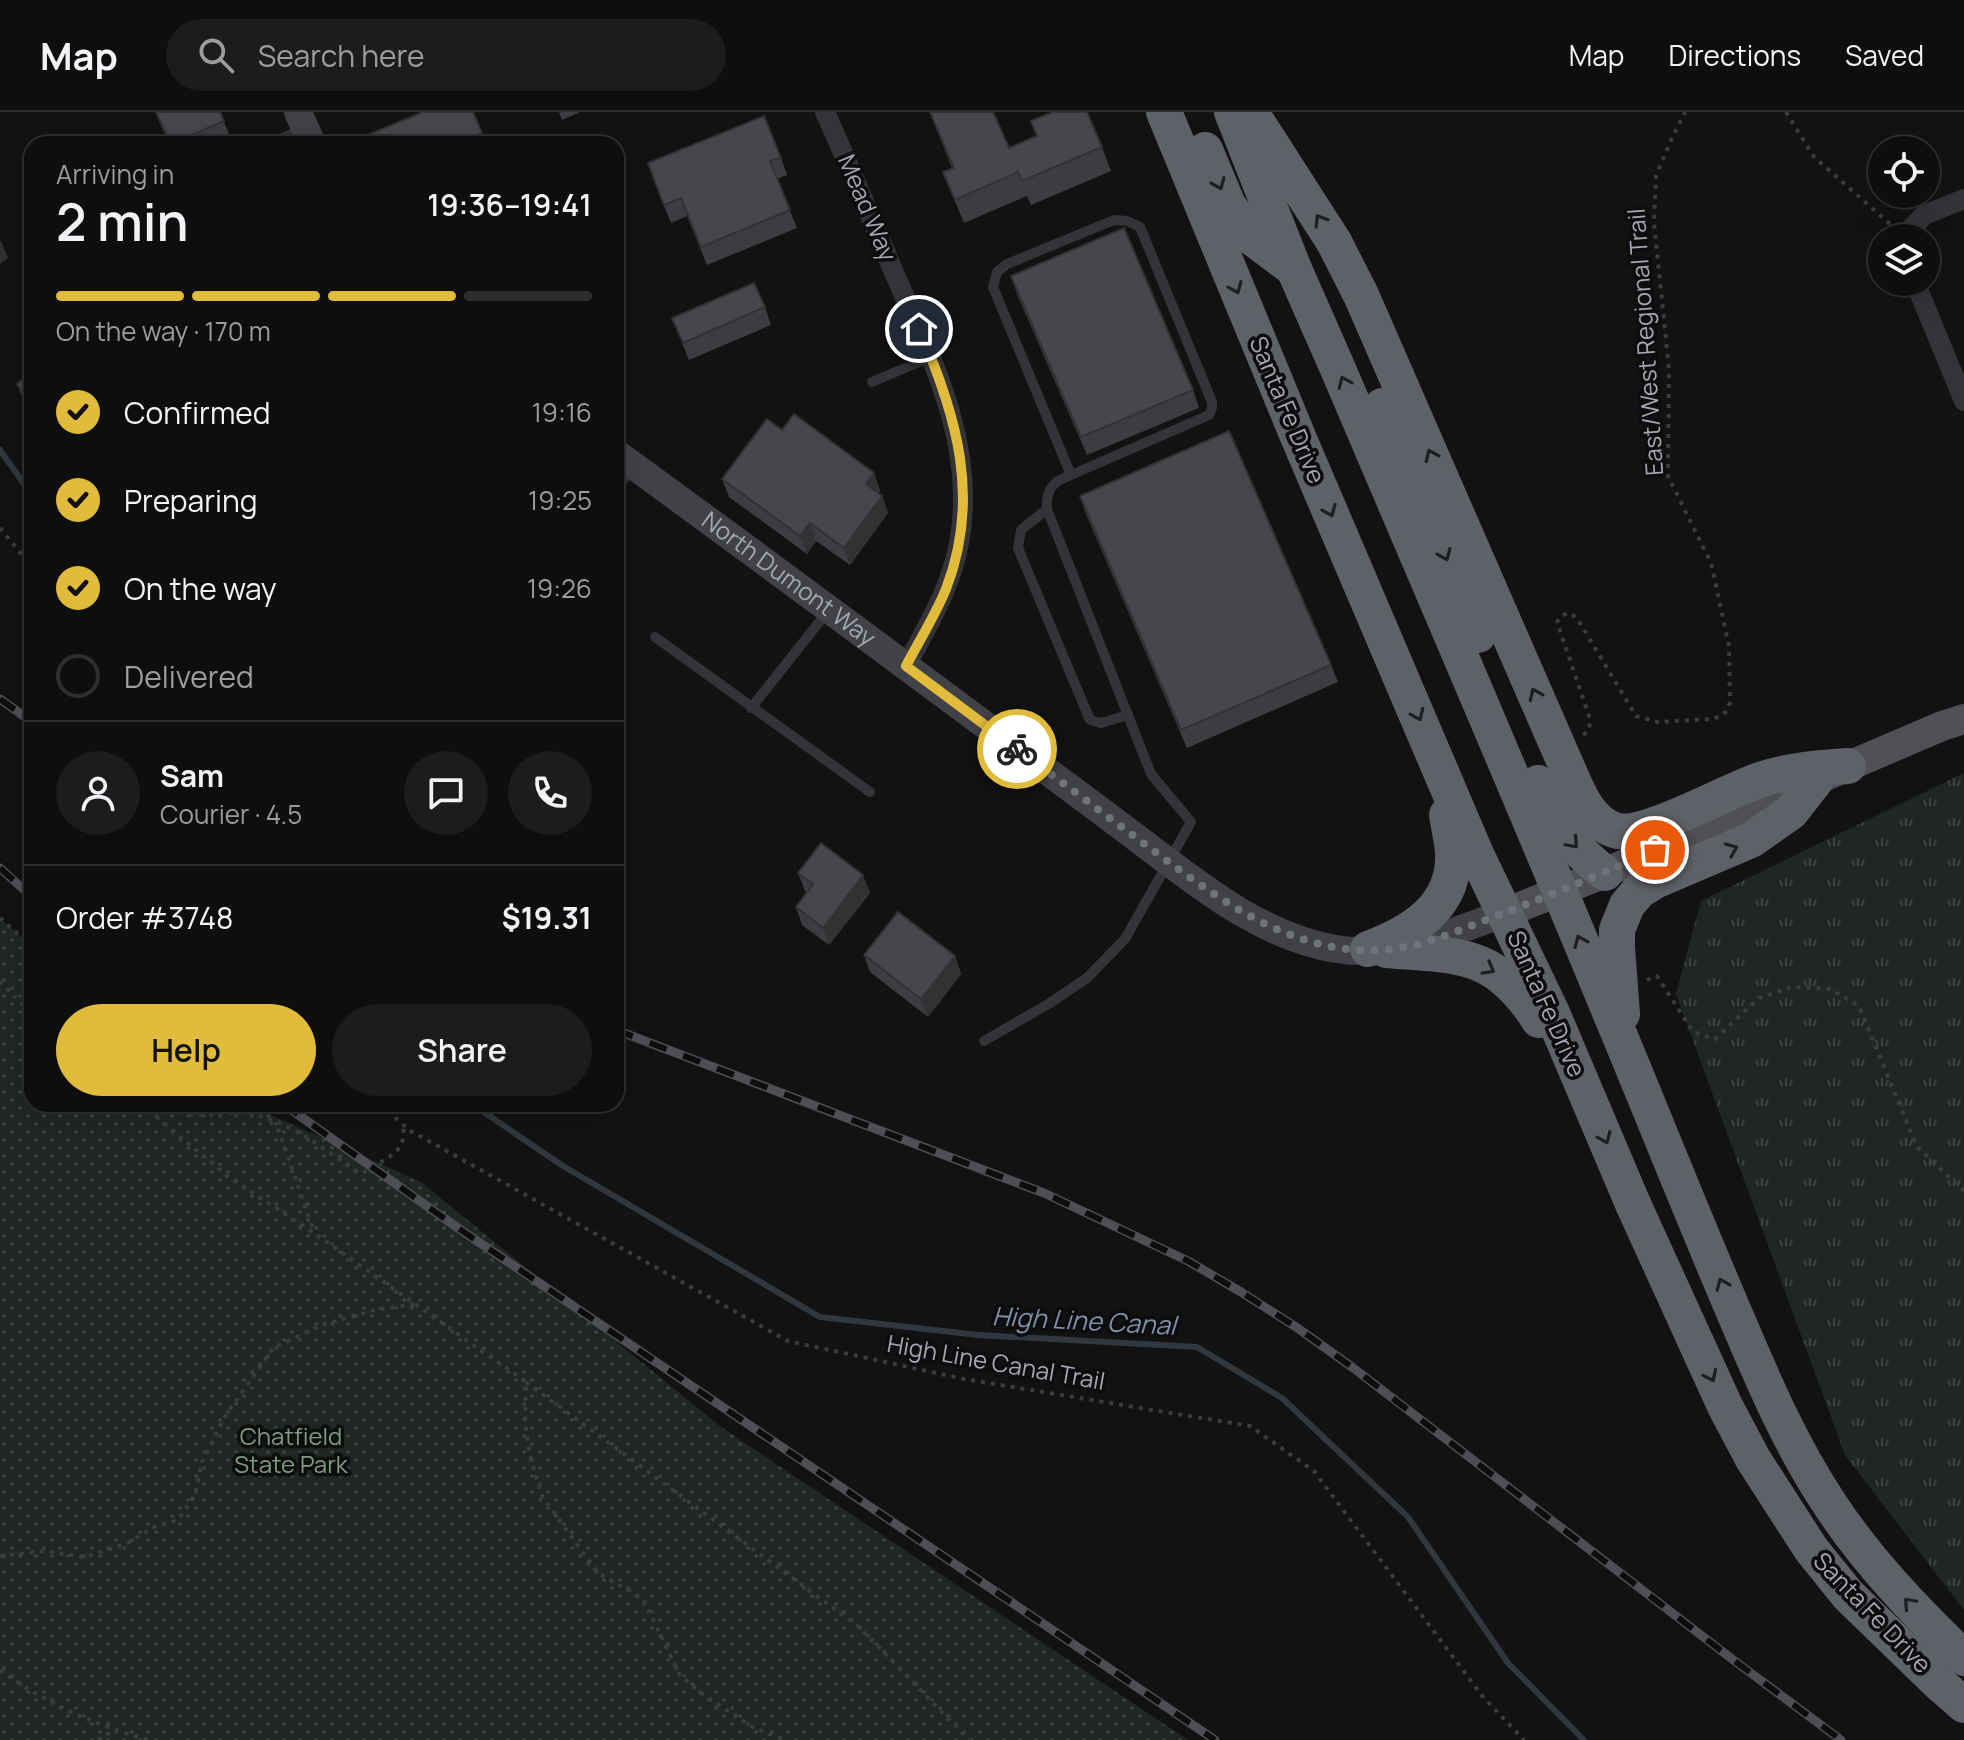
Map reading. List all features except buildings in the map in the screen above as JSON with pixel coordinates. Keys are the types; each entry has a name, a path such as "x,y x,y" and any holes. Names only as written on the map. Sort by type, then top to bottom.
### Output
{"highway":[{"name":"Santa Fe Drive","path":"1164,112 1476,854 1552,1013 1633,1204 1725,1406 1753,1459 1811,1549 1848,1595 1964,1705"},
{"path":"1188,112 1228,205 1250,236 1331,294 1340,306 1547,805 1558,825 1592,864 1605,873"},
{"name":"Santa Fe Drive","path":"1232,112 1294,269 1628,1056 1680,1187 1774,1402 1831,1506 1860,1545 1930,1625 1964,1658"},
{"path":"1247,112 1255,119 1326,229 1361,295 1566,765 1592,814 1612,828 1635,831 1760,779 1802,769 1832,773"},
{"path":"1374,950 1421,923 1445,892 1453,853 1438,762"},
{"path":"1628,1056 1617,948 1617,930 1627,905 1639,891 1655,881 1751,840 1791,812 1832,773"},
{"path":"1374,950 1453,955 1483,964 1500,974 1529,1004 1583,1086"}],"main road":[{"path":"1505,913 1964,719"}],"street":[{"name":"Mead Way","path":"825,112 931,357 951,414 961,455 963,515 954,565 945,592 906,666"},
{"path":"1916,224 1924,215 1964,199"},
{"path":"1921,296 1964,401"},
{"name":"North Dumont Way","path":"625,460 1207,891 1268,926 1336,949 1374,950 1419,943 1505,913"}],"lane":[{"path":"286,136 305,128"},
{"path":"984,1041 1087,978 1125,939 1191,822 1151,774 1047,509 1047,494 1058,480 1071,475 1209,415 1212,408 1140,227 1127,221 1114,220 1007,264 997,272 993,287 1071,475"},
{"path":"872,382 931,357"},
{"path":"1047,509 1021,530 1018,548 1090,720 1101,723 1128,715"},
{"path":"751,708 829,610"},
{"path":"655,637 870,792"}],"path":[{"name":"East/West Regional Trail","path":"1578,738 1587,733 1590,719 1557,622 1568,613 1578,620 1636,716 1658,722 1712,719 1727,711 1730,702 1729,646 1711,563 1668,476 1669,370 1654,222 1656,176 1685,112"},
{"path":"1786,112 1814,157 1889,224"},
{"path":"0,528 24,557"},
{"path":"0,918 24,940"},
{"path":"1647,980 1657,976 1693,1032 1715,1039 1759,998 1791,987 1830,989 1859,1006 1917,1147 1964,1191"},
{"path":"0,981 24,1006"},
{"path":"151,1112 230,1178 526,1382 859,1627 969,1740"},
{"path":"184,1112 192,1115 253,1114 291,1127 363,1173 394,1154 403,1144 403,1127"},
{"name":"High Line Canal Trail","path":"388,1112 403,1127 788,1341 964,1379 1250,1426 1314,1471 1483,1697 1524,1740"},
{"path":"269,1120 279,1131 314,1233"},
{"path":"0,1556 45,1551 85,1557 128,1543 154,1527 178,1520 195,1495 202,1462 224,1418 273,1348 322,1325 375,1310 415,1304"},
{"path":"526,1382 525,1423 530,1456 542,1496 597,1572 643,1599 680,1675 705,1696 754,1728 785,1740"},
{"path":"0,1670 67,1710 114,1730 148,1740"},
{"path":"98,1740 114,1730"}],"green space":[{"path":"1964,773 1964,1610 1845,1455 1676,994 1701,901"},
{"name":"Chatfield State Park","path":"0,918 24,940 24,1112 265,1112 421,1182 721,1427 1188,1740 0,1740"}],"waterway":[{"name":"High Line Canal","path":"0,450 24,484"},
{"name":"High Line Canal","path":"484,1112 563,1166 820,1317 978,1335 1197,1347 1282,1398 1408,1517 1508,1663 1584,1740"}],"railway":[{"path":"0,699 24,716"},
{"path":"0,868 24,890"},
{"path":"624,1033 1044,1193 1188,1261 1296,1327 1352,1367 1841,1740"},
{"path":"294,1112 455,1226 1215,1740"}],"way so far":[{"path":"1017,749 1207,891 1268,926 1336,949 1386,950 1419,943 1559,892 1655,850"}],"route":[{"path":"919,329 943,388 954,427 961,455 964,490 954,565 945,592 906,666 1017,749"}]}
